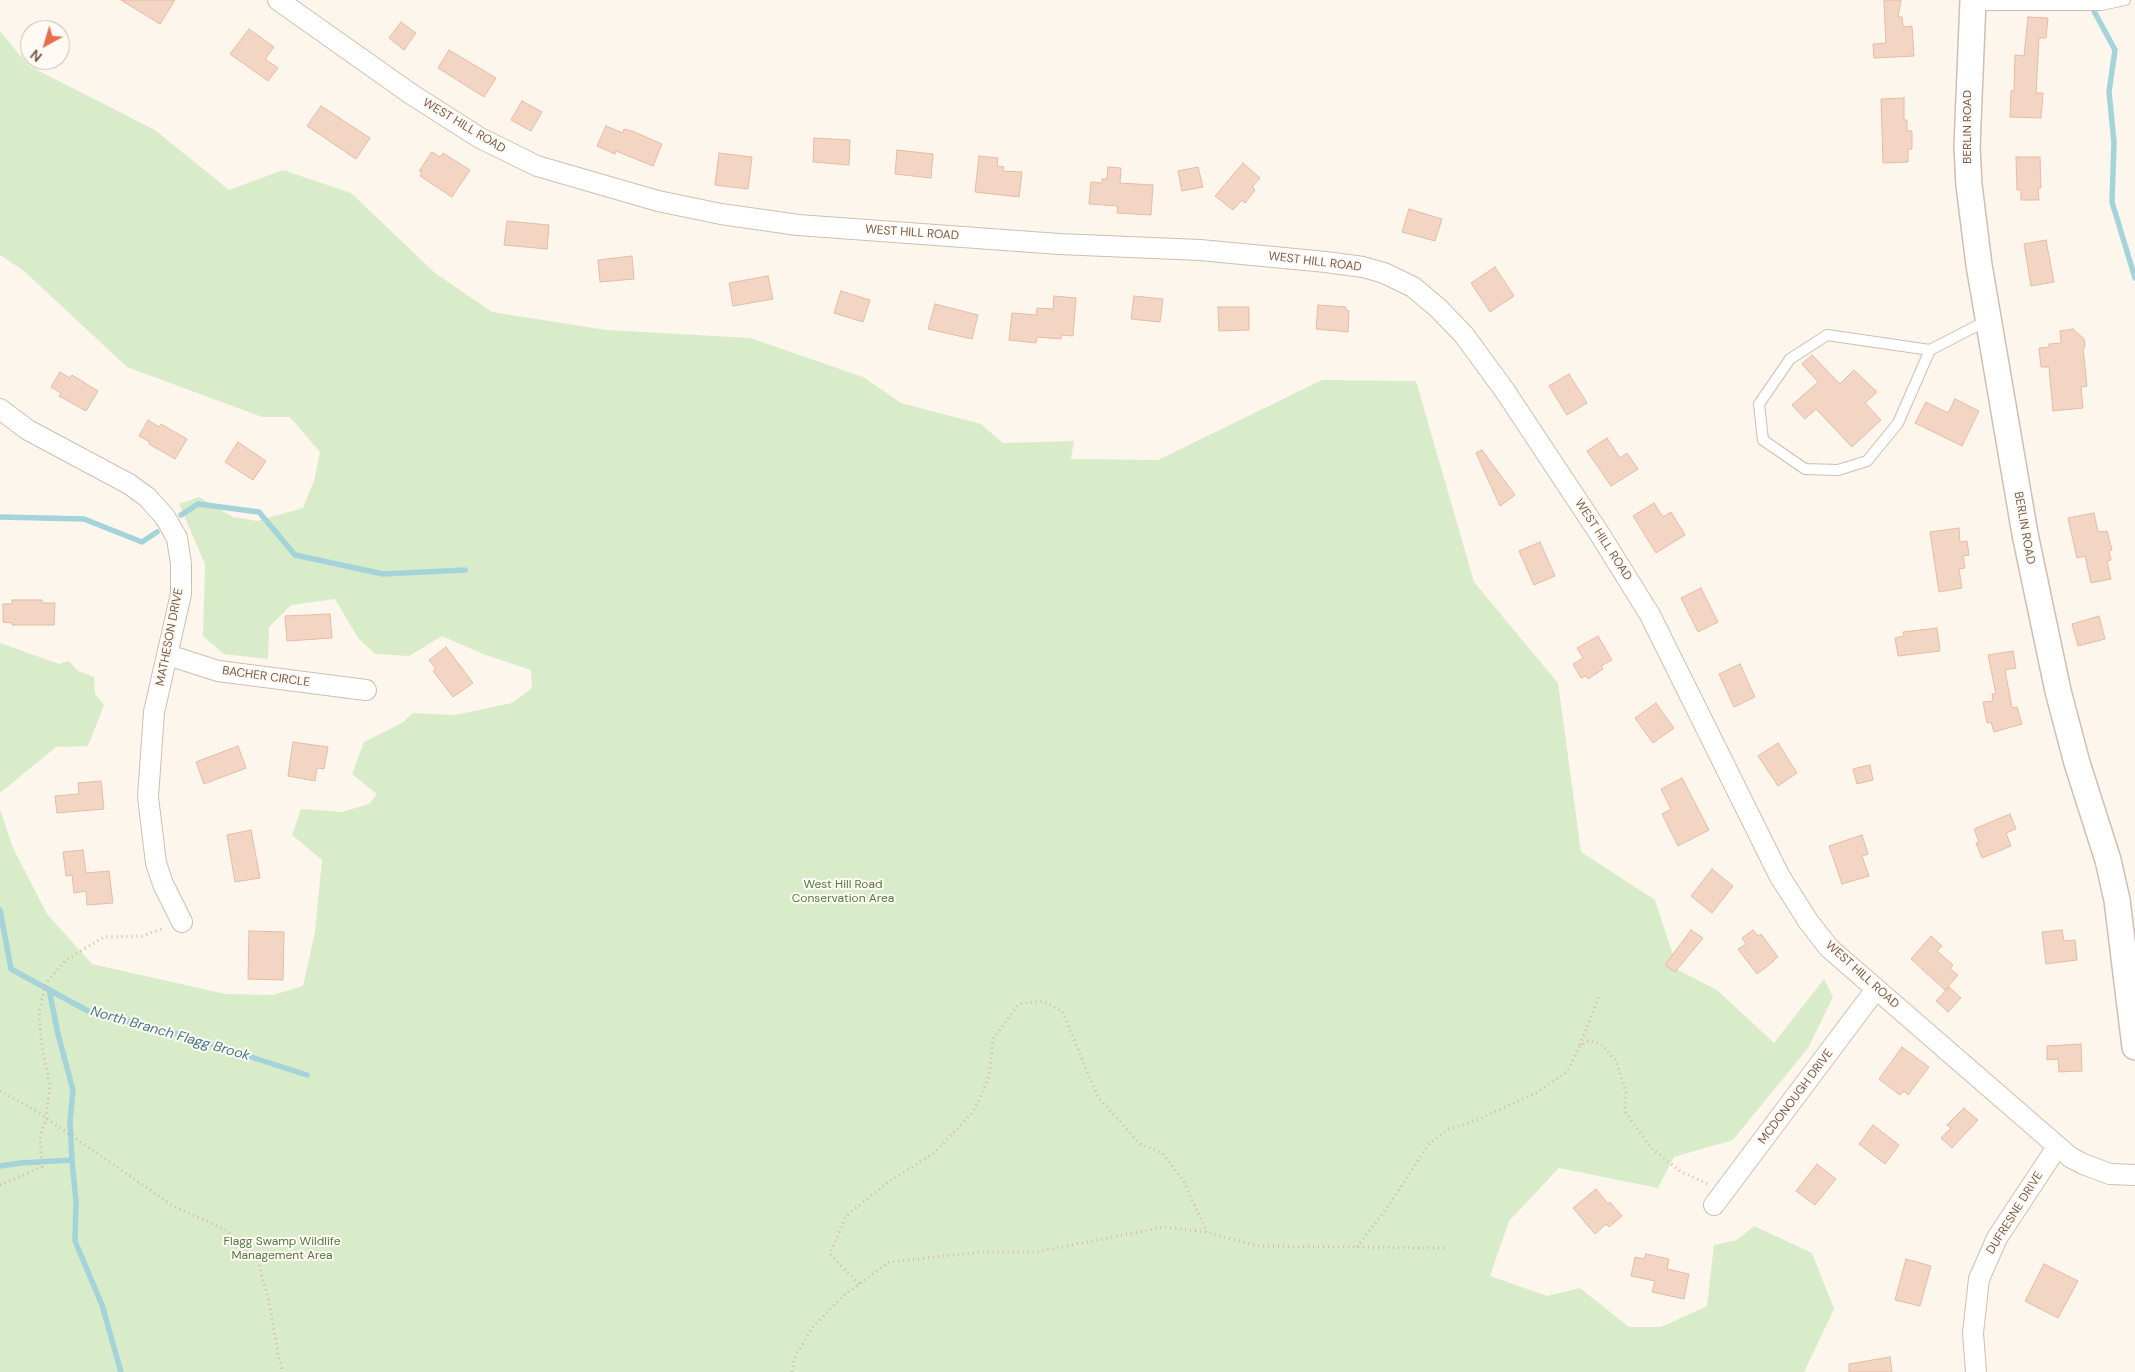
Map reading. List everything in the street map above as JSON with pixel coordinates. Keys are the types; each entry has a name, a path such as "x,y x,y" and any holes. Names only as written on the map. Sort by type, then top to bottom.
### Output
{"street":[{"name":"WEST HILL ROAD","path":"278,0 403,88 480,138 537,166 658,201 721,214 798,225 1050,243 1200,250 1326,262 1363,267 1384,273 1414,287 1464,335 1505,391 1640,598 1779,875 1808,921 1829,948 2070,1157 2110,1174 2135,1175"},
{"name":"BERLIN ROAD","path":"1973,3 1967,146 1973,224 2025,534 2058,691 2070,739 2106,854 2117,900 2135,1047"},
{"name":"MATHESON DRIVE","path":"0,409 28,430 129,484 147,497 165,517 177,538 181,564 181,594 154,712 148,797 156,863 163,884 182,922"},
{"name":"BACHER CIRCLE","path":"168,655 218,671 366,690"},
{"name":"MCDONOUGH DRIVE","path":"1719,1199 1876,989"},
{"name":"DUFRESNE DRIVE","path":"1976,1372 1973,1333 1978,1279 1997,1238 2057,1147"}],"lane":[{"path":"1973,3 2103,3 2125,0"},
{"path":"1930,350 1898,423 1867,460 1838,470 1805,469 1763,440 1759,404 1790,360 1827,335 1930,350 1988,320"}],"path":[{"path":"0,1185 42,1167 40,1138 46,1117 50,1086 42,1048 39,1012 46,983 66,960 104,937 142,936 182,922"},
{"path":"1357,1247 1391,1202 1428,1144 1447,1130 1477,1120 1536,1094 1566,1072 1580,1046 1599,996"},
{"path":"859,1284 830,1254 846,1216 888,1182 934,1153 972,1112 989,1077 994,1040 1019,1004 1043,1000 1062,1011 1098,1097 1140,1144 1162,1153 1183,1180 1207,1232"},
{"path":"1580,1046 1588,1041 1600,1043 1616,1061 1626,1093 1625,1111 1650,1147 1719,1199"},
{"path":"0,1091 46,1117 173,1206 226,1230 257,1259 269,1301 283,1372"},
{"path":"792,1372 794,1359 812,1328 844,1296 890,1262 982,1252 1036,1252 1164,1227 1207,1232 1257,1246 1446,1248"}],"green space":[{"path":"0,31 20,55 20,70 37,70 155,130 229,190 283,170 351,193 435,273 492,312 606,330 750,338 863,377 901,403 981,424 1003,443 1074,441 1071,459 1158,460 1322,380 1416,381 1474,582 1558,683 1581,852 1655,900 1678,970 1717,990 1774,1043 1824,979 1833,997 1808,1048 1733,1140 1674,1157 1658,1188 1559,1168 1509,1221 1490,1276 1547,1296 1580,1288 1629,1327 1661,1327 1707,1306 1714,1245 1737,1240 1754,1226 1812,1253 1834,1309 1804,1372 0,1372 0,809 13,848 47,914 92,964 225,994 273,995 303,986 315,932 322,860 292,835 301,809 342,812 369,804 377,794 352,774 364,742 402,723 413,713 455,715 512,703 532,688 531,670 483,654 442,636 409,656 375,654 358,638 335,599 291,605 269,627 268,659 224,654 203,636 205,564 179,504 199,497 233,517 257,521 303,508 314,481 320,452 290,417 262,417 127,367 24,271 0,255"},
{"path":"0,643 59,664 69,661 78,671 94,677 95,694 104,705 88,746 56,747 0,793"}],"building":[{"path":"121,0 175,0 160,24"},
{"path":"1884,0 1901,0 1898,17 1902,17 1903,27 1912,26 1914,56 1874,58 1873,44 1886,43"},
{"path":"2028,17 2048,18 2046,38 2039,38 2036,93 2043,93 2041,118 2010,117 2011,91 2014,90 2015,55 2024,56"},
{"path":"401,22 416,33 404,50 389,38"},
{"path":"249,29 274,47 265,59 278,68 268,81 230,54"},
{"path":"449,50 496,78 484,97 438,68"},
{"path":"1904,98 1904,120 1907,120 1907,131 1912,131 1912,149 1908,149 1908,162 1883,163 1881,99"},
{"path":"522,101 542,112 531,131 511,120"},
{"path":"321,106 370,138 356,159 307,126"},
{"path":"606,126 623,133 624,129 632,131 662,144 653,166 616,151 615,154 597,146"},
{"path":"814,138 850,140 849,165 813,162"},
{"path":"897,150 933,154 931,178 895,174"},
{"path":"432,152 440,157 443,153 470,170 452,197 420,176 422,172 419,171"},
{"path":"719,153 752,157 748,189 715,185"},
{"path":"979,156 998,158 997,166 1004,167 1003,171 1022,172 1019,197 975,192"},
{"path":"2016,157 2040,157 2041,188 2038,188 2039,200 2021,200 2021,190 2017,190"},
{"path":"1243,163 1260,178 1252,187 1255,190 1245,203 1242,200 1233,210 1215,196"},
{"path":"1108,167 1121,168 1120,183 1153,185 1151,215 1117,213 1118,206 1089,204 1091,182 1102,183 1102,179 1107,179"},
{"path":"1198,167 1203,187 1182,191 1178,171"},
{"path":"1409,209 1442,219 1435,241 1402,232"},
{"path":"507,221 549,225 547,249 504,245"},
{"path":"2046,240 2054,282 2031,286 2024,244"},
{"path":"632,256 634,279 600,282 598,260"},
{"path":"1495,267 1514,296 1490,312 1471,283"},
{"path":"768,276 773,299 733,306 729,283"},
{"path":"841,291 870,300 863,322 834,313"},
{"path":"1054,296 1076,298 1073,336 1062,335 1061,339 1037,337 1036,343 1009,340 1012,313 1036,315 1037,308 1053,309"},
{"path":"1134,296 1163,299 1160,322 1131,319"},
{"path":"935,304 978,315 972,339 928,329"},
{"path":"1318,305 1346,307 1346,310 1349,311 1348,332 1316,329"},
{"path":"1218,307 1249,307 1249,330 1219,331"},
{"path":"2073,329 2084,339 2085,346 2083,349 2087,386 2081,387 2083,408 2053,411 2049,367 2041,367 2039,348 2049,347 2049,344 2061,343 2060,331"},
{"path":"1812,355 1840,384 1854,370 1877,392 1865,403 1881,420 1852,447 1816,409 1805,419 1792,405 1818,382 1802,364"},
{"path":"60,372 70,378 72,375 98,391 86,411 59,396 61,393 51,387"},
{"path":"1569,374 1587,403 1567,415 1549,386"},
{"path":"1955,399 1979,411 1962,446 1915,423 1926,402 1948,413"},
{"path":"148,420 159,427 161,424 187,439 175,459 139,436"},
{"path":"1607,438 1620,458 1627,453 1638,469 1611,486 1587,451"},
{"path":"238,442 266,461 253,480 225,462"},
{"path":"1482,450 1515,495 1500,506 1476,453"},
{"path":"1654,503 1663,517 1671,512 1685,535 1656,553 1633,516"},
{"path":"2094,513 2098,532 2107,531 2112,550 2109,551 2111,560 2107,561 2111,579 2091,583 2085,556 2077,558 2068,518"},
{"path":"1959,528 1960,542 1967,541 1969,555 1963,556 1965,568 1959,569 1962,588 1939,592 1930,532"},
{"path":"1540,542 1555,576 1534,585 1519,551"},
{"path":"1701,588 1718,622 1698,632 1681,598"},
{"path":"12,600 42,600 42,603 55,603 54,625 12,625 12,623 3,622 3,604 12,604"},
{"path":"330,614 332,638 287,641 285,616"},
{"path":"2099,616 2105,639 2078,646 2072,624"},
{"path":"1937,628 1940,651 1898,656 1895,638 1904,636 1903,632"},
{"path":"1598,636 1612,660 1601,666 1603,669 1588,679 1586,676 1581,678 1573,664 1583,658 1577,648"},
{"path":"446,647 473,683 453,697 433,671 436,669 429,660"},
{"path":"2013,651 2016,668 2005,670 2012,708 2017,707 2022,724 1994,732 1991,722 1987,723 1983,702 1993,701 1992,694 1996,694 1988,655"},
{"path":"1740,664 1755,697 1734,707 1719,674"},
{"path":"1656,703 1674,728 1653,743 1635,718"},
{"path":"293,742 328,747 324,769 317,768 315,781 288,776"},
{"path":"1778,743 1797,773 1778,786 1758,756"},
{"path":"238,746 246,768 204,784 196,762"},
{"path":"1870,765 1873,780 1857,784 1853,769"},
{"path":"1682,778 1709,830 1678,846 1662,814 1671,809 1661,789"},
{"path":"101,781 104,809 57,813 55,796 79,794 78,783"},
{"path":"2010,814 2016,829 2006,833 2011,846 1982,858 1976,843 1979,842 1974,829"},
{"path":"251,830 260,878 235,882 227,835"},
{"path":"1862,835 1868,854 1862,856 1869,876 1842,884 1829,846"},
{"path":"83,850 86,873 109,871 113,903 87,905 86,891 74,893 72,875 66,876 63,852"},
{"path":"1712,869 1733,886 1712,913 1691,896"},
{"path":"1691,930 1703,938 1675,972 1665,965"},
{"path":"1753,930 1758,936 1761,934 1778,957 1757,974 1738,949 1746,944 1742,938"},
{"path":"2062,930 2064,941 2075,940 2077,960 2046,964 2042,932"},
{"path":"249,931 284,932 283,980 248,979"},
{"path":"1931,936 1942,946 1937,951 1953,965 1950,969 1958,975 1945,990 1911,959"},
{"path":"1949,987 1961,998 1948,1012 1936,1001"},
{"path":"2081,1044 2082,1071 2059,1072 2058,1059 2047,1060 2047,1046"},
{"path":"1902,1047 1929,1067 1908,1095 1904,1091 1900,1095 1879,1079"},
{"path":"1964,1108 1978,1120 1952,1148 1941,1138 1951,1128 1947,1125"},
{"path":"1873,1125 1899,1145 1885,1164 1859,1144"},
{"path":"1817,1164 1836,1179 1815,1205 1796,1191"},
{"path":"1596,1189 1608,1204 1610,1202 1622,1216 1609,1227 1606,1224 1595,1234 1573,1208"},
{"path":"1646,1254 1669,1259 1667,1269 1689,1274 1684,1299 1652,1292 1655,1281 1631,1276 1635,1257 1644,1259"},
{"path":"1906,1259 1931,1266 1920,1306 1895,1300"},
{"path":"2044,1264 2078,1281 2058,1318 2025,1301"},
{"path":"1890,1357 1892,1372 1849,1372 1849,1364"}],"waterway":[{"path":"2094,11 2115,50 2109,92 2114,142 2112,202 2135,278"},
{"path":"181,515 198,504 259,512 295,555 383,574 465,570"},
{"path":"0,517 84,519 142,542 157,532"},
{"name":"North Branch Flagg Brook","path":"0,910 11,969 88,1011 186,1036 307,1075"},
{"path":"0,1166 72,1160 70,1122 73,1090 58,1034 49,990"},
{"path":"72,1160 76,1202 75,1241 102,1305 121,1372"}],"park label":[{"name":"West Hill Road Conservation Area","path":"843,892"},
{"name":"Flagg Swamp Wildlife Management Area","path":"282,1249"}]}
